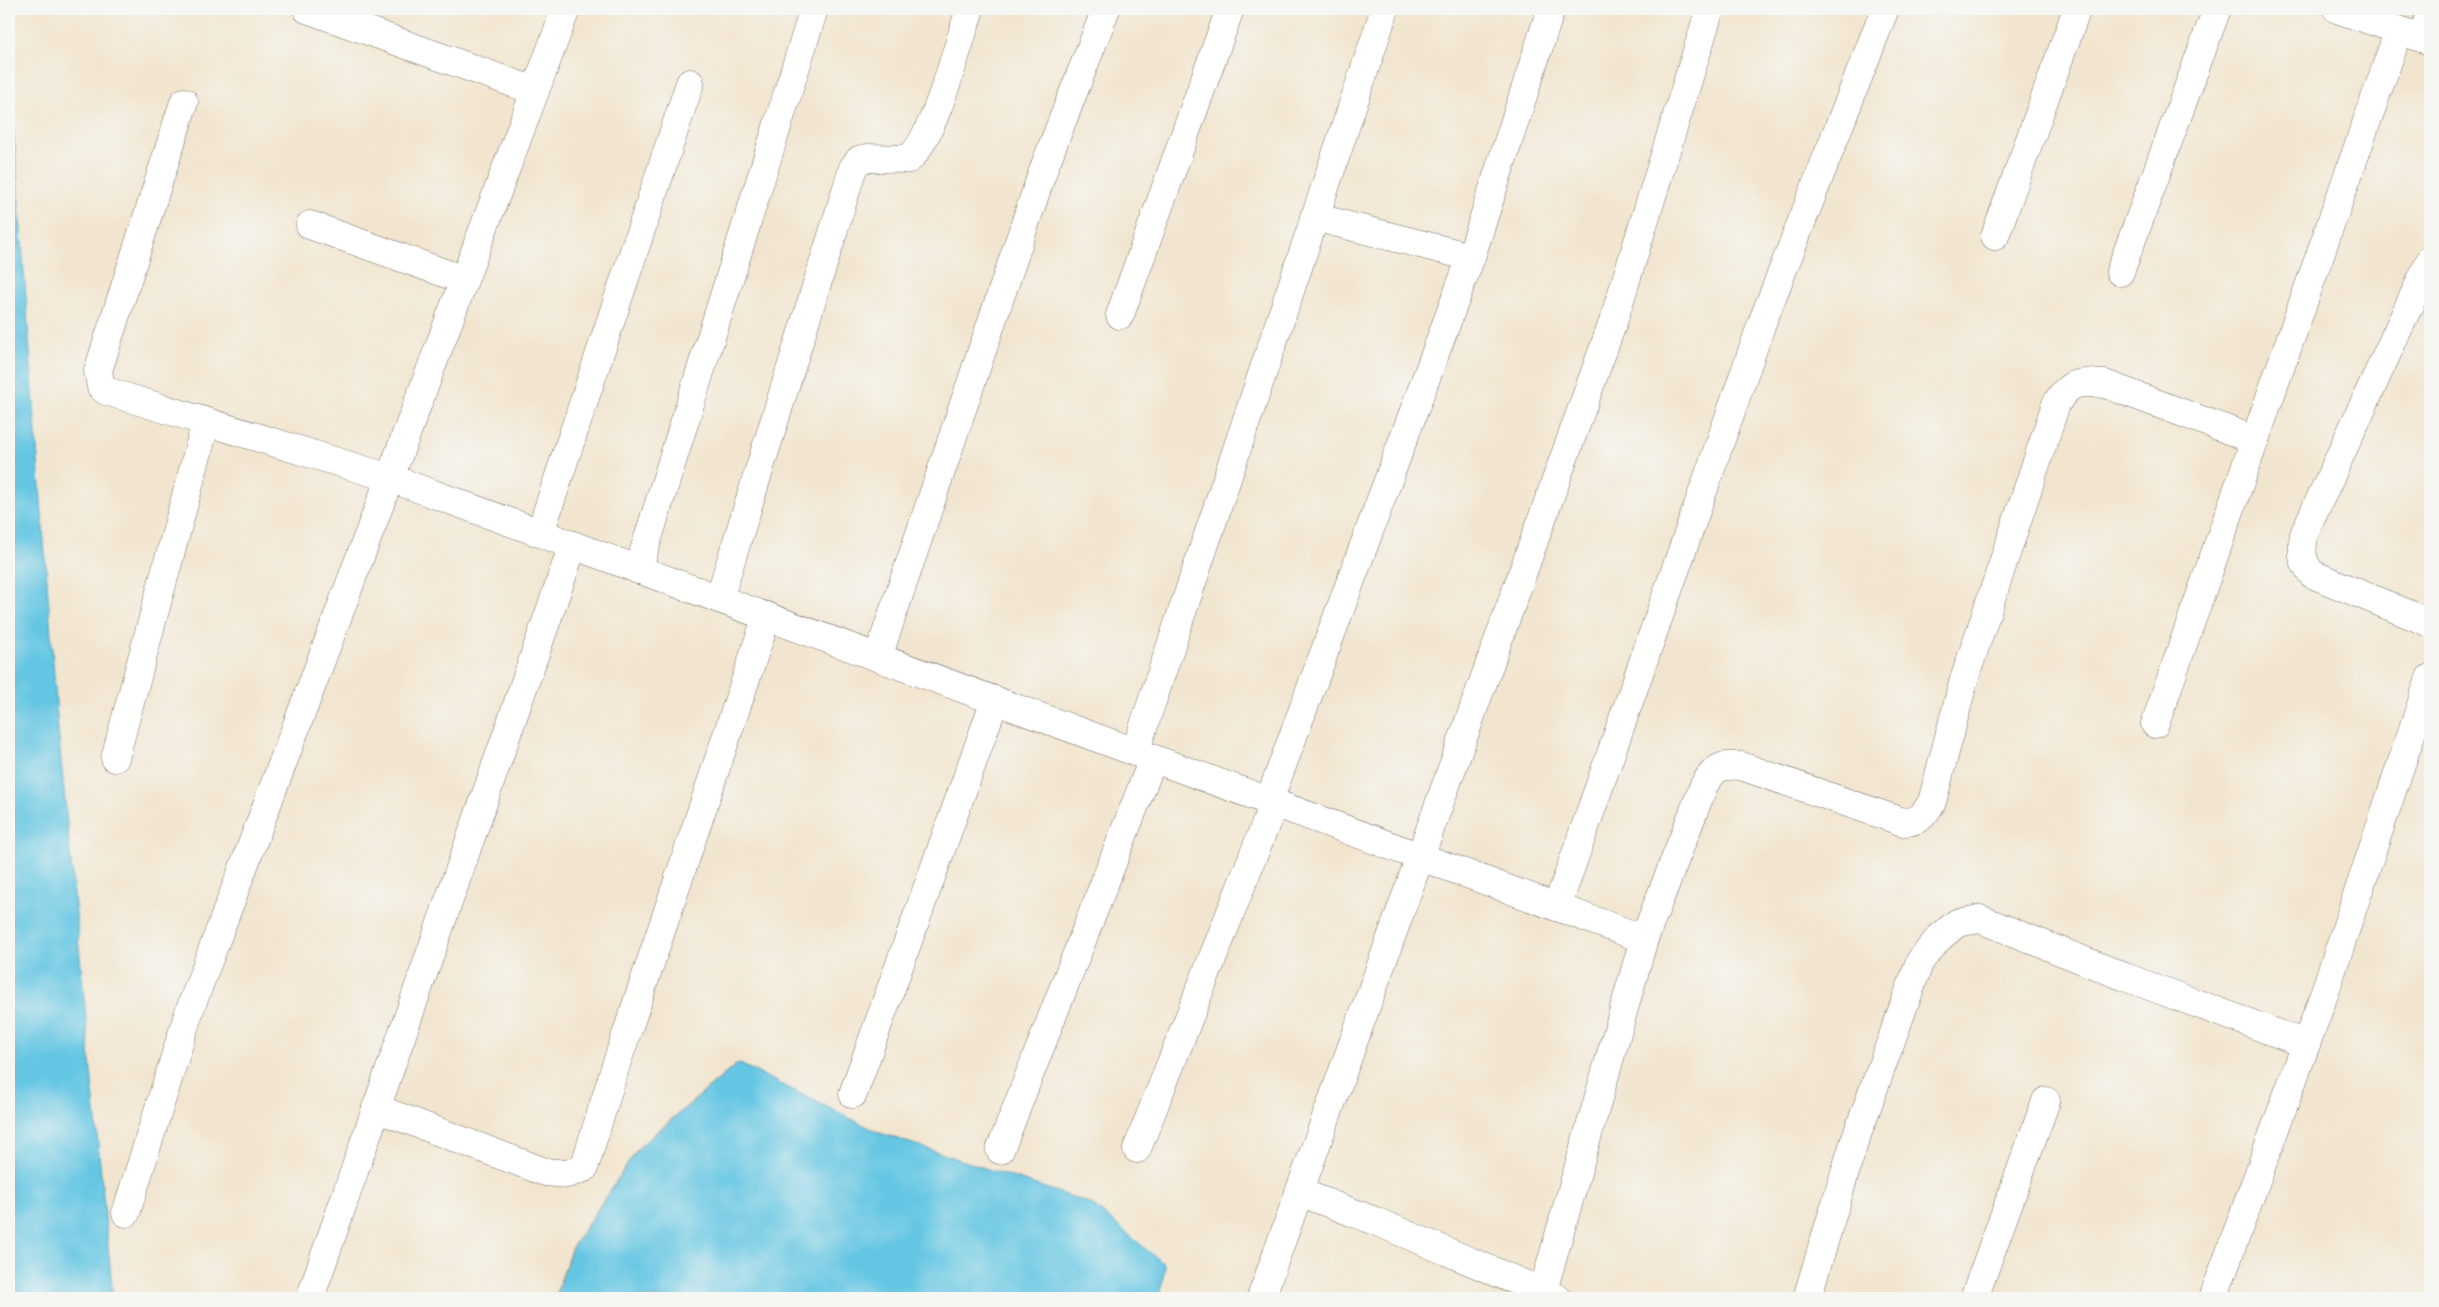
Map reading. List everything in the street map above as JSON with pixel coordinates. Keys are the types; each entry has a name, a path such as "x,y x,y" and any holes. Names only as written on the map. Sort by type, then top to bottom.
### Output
{"street":[{"path":"307,9 535,91"},
{"path":"126,1213 189,1012 566,9"},
{"path":"638,570 814,9"},
{"path":"718,599 853,168 859,160 868,158 909,159 916,152 928,131 970,9"},
{"path":"878,657 1045,165 1106,9"},
{"path":"1120,316 1230,9"},
{"path":"1000,1150 1144,755 1314,217 1385,9"},
{"path":"1136,1149 1271,802 1471,257 1551,9"},
{"path":"1261,1298 1613,322 1710,9"},
{"path":"1557,907 1762,323 1885,9"},
{"path":"1995,236 2078,9"},
{"path":"2120,272 2217,9"},
{"path":"2155,724 2255,440 2420,31 2337,9"},
{"path":"540,533 690,83"},
{"path":"184,102 98,371 100,387 106,391 390,478 1644,939"},
{"path":"1314,217 1471,257"},
{"path":"310,225 464,280"},
{"path":"2430,260 2304,534 2301,555 2305,566 2312,574 2430,623"},
{"path":"1298,1192 1375,1221 1547,1297 1644,939 1704,785 1713,771 1724,765 1741,766 1903,822 1915,822 1924,815 1932,802 1963,683 2056,404 2064,390 2081,382 2105,384 2255,440"},
{"path":"115,758 206,422"},
{"path":"310,1298 573,545"},
{"path":"376,1108 545,1172 567,1174 584,1168 616,1065 767,616"},
{"path":"2213,1298 2306,1044 2430,678"},
{"path":"853,1094 995,700"},
{"path":"1807,1298 1854,1143 1920,961 1939,938 1957,923 1980,919 2125,977 2306,1044"},
{"path":"1974,1298 2046,1101"}],"water":[{"path":"9,115 14,137 58,730 113,1298 9,1298"},
{"path":"738,1063 880,1133 1090,1203 1165,1265 1160,1298 555,1298 571,1249 639,1147"}]}
